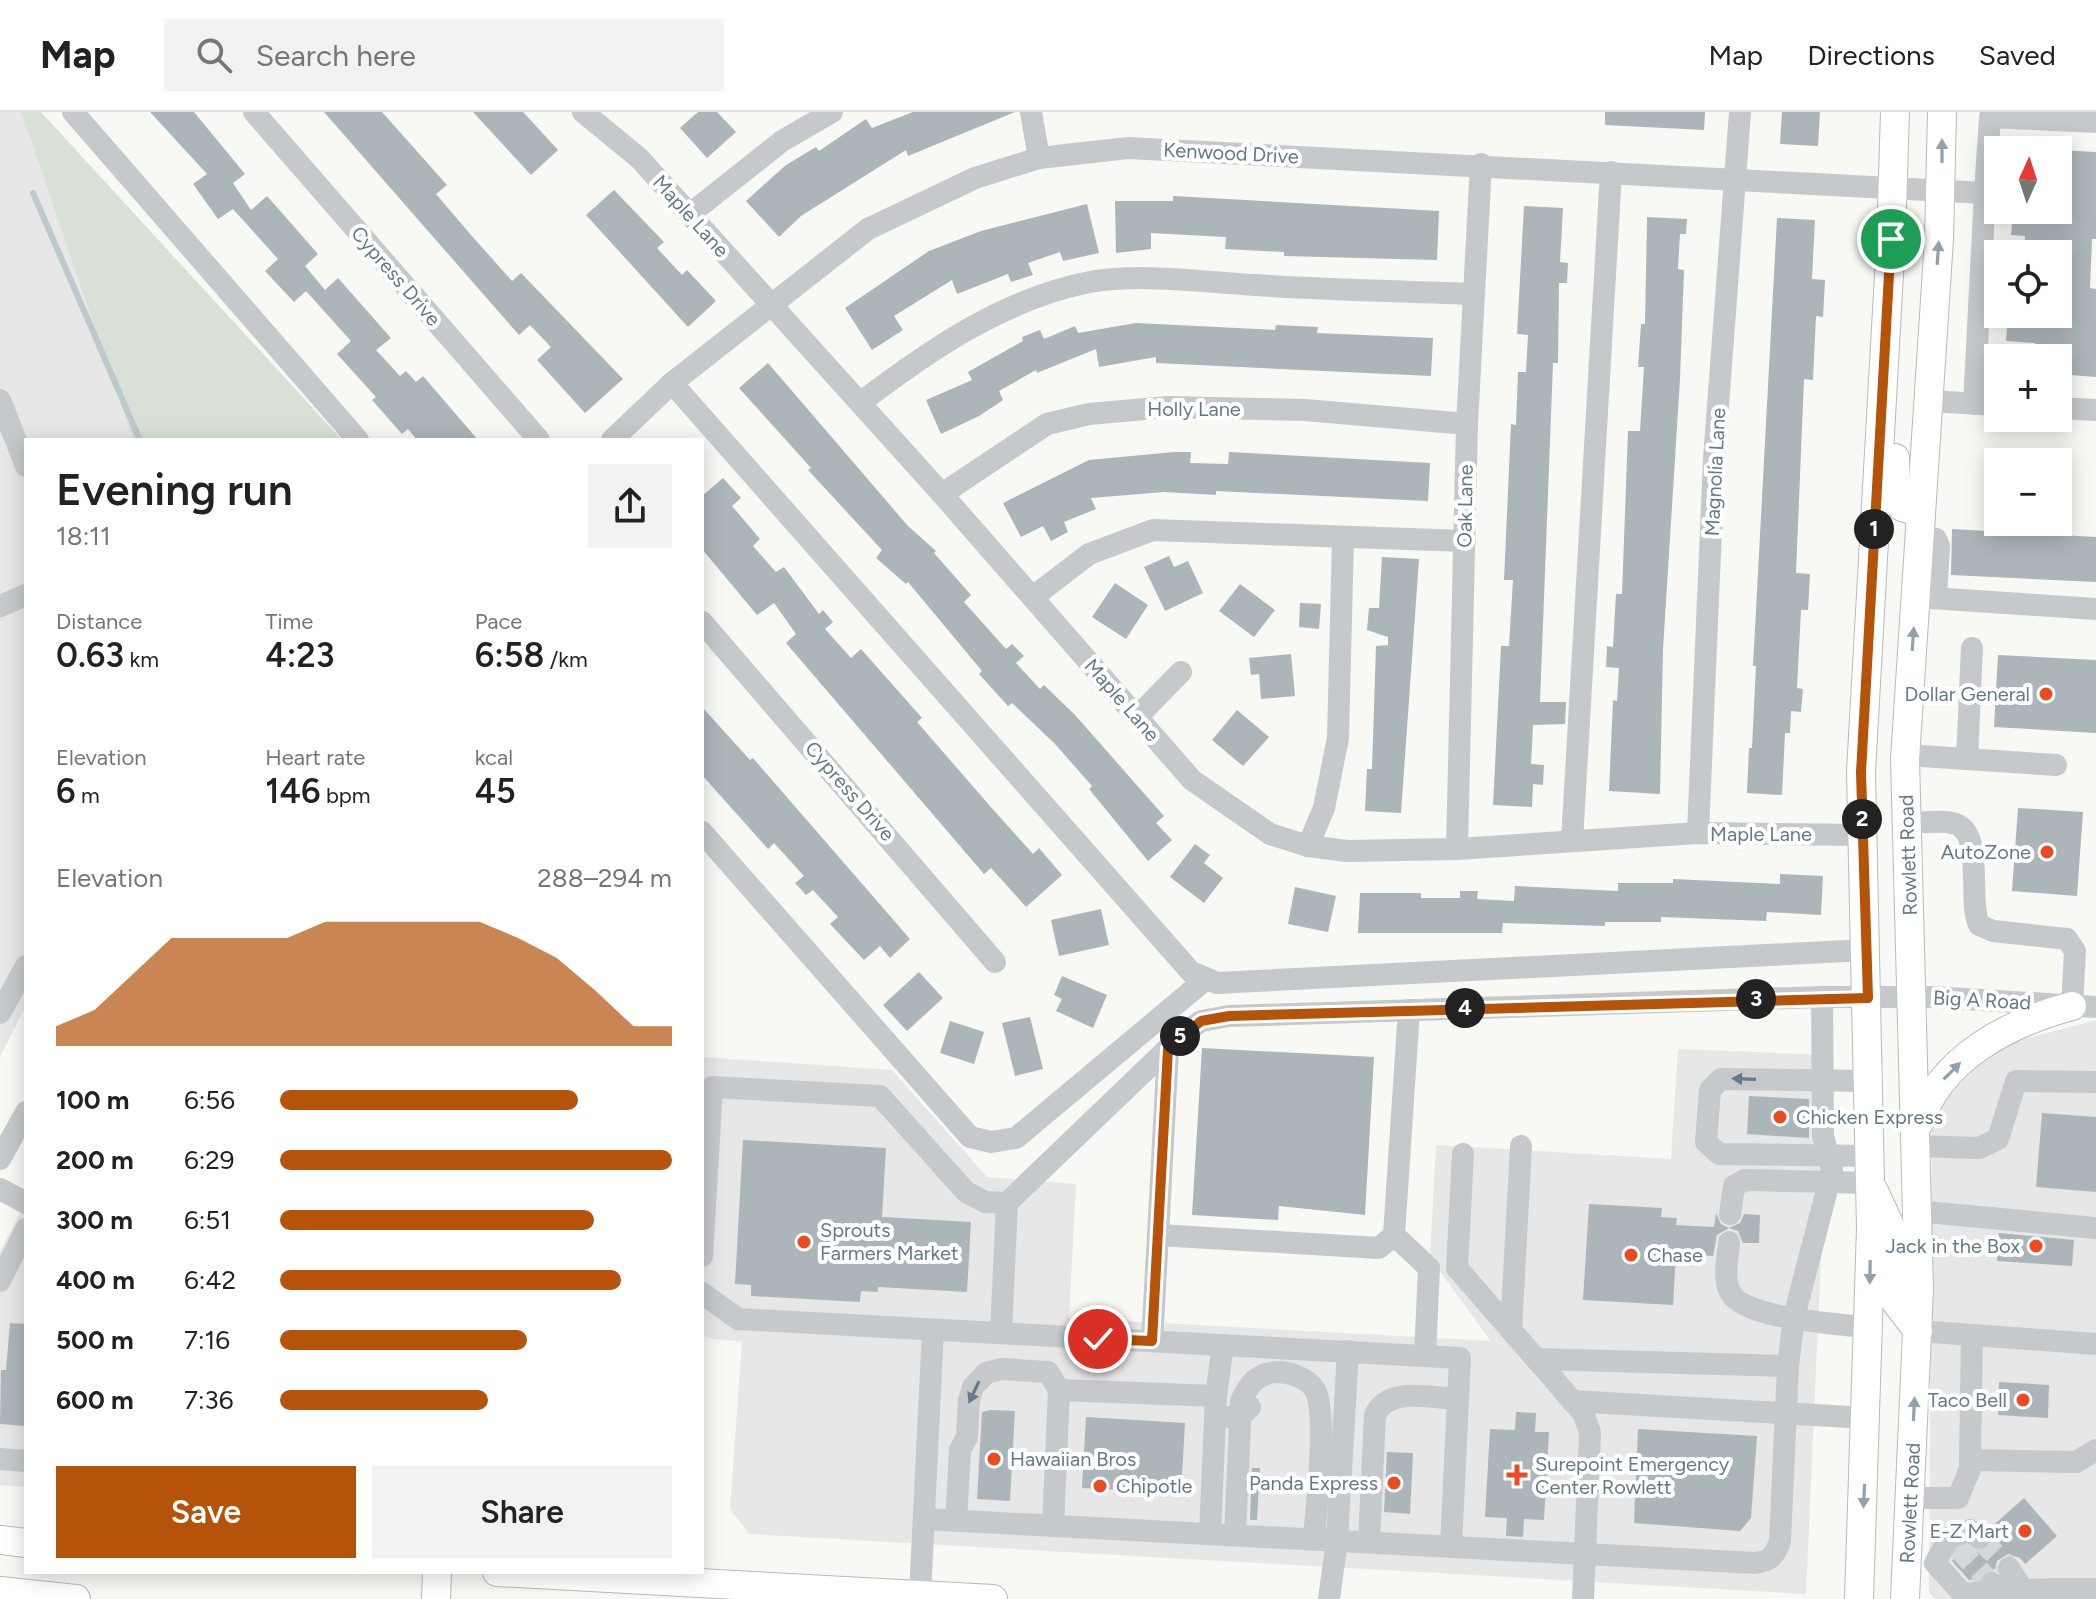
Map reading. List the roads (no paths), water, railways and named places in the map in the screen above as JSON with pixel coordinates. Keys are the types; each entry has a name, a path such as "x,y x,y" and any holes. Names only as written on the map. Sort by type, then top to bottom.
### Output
{"main road":[{"path":"1859,1599 1867,1418 1870,1170 1861,772 1895,112"},
{"name":"Rowlett Road","path":"1905,1599 1918,1331 1906,755 1926,597 1920,524 1941,190 1942,112"},
{"path":"1884,363 1896,408 1896,494 1902,507 1920,524"},
{"path":"1914,1142 1933,1091 1972,1052 1994,1035 2035,1016 2084,1006"},
{"path":"1870,1170 1892,1230 1895,1301 1918,1331"},
{"path":"0,1540 24,1543"},
{"path":"436,1599 437,1574"},
{"path":"531,1574 993,1599"},
{"path":"0,1591 76,1599"}],"street":[{"path":"73,112 356,438"},
{"name":"Cypress Drive","path":"254,112 537,438"},
{"name":"Maple Lane","path":"583,112 639,158 942,494 1192,780 1213,798 1270,834 1308,846 1347,851 1457,849 1698,833 1863,835"},
{"path":"690,214 782,141 832,112"},
{"path":"1031,112 1039,158"},
{"name":"Magnolia Lane","path":"1698,833 1714,459 1740,112"},
{"path":"1989,136 1990,117 2096,122"},
{"name":"Kenwood Drive","path":"614,438 672,383 868,229 975,178 1039,158 1128,148 1481,164 1984,193"},
{"name":"Oak Lane","path":"1457,849 1467,424 1481,164"},
{"path":"1572,841 1611,172"},
{"path":"1974,404 1984,212"},
{"path":"860,403 911,364 993,316 1038,297 1092,282 1164,280 1474,294"},
{"path":"672,383 1191,972 1217,983 1866,950"},
{"path":"0,400 24,461"},
{"path":"1928,401 1984,404"},
{"name":"Holly Lane","path":"942,494 1047,424 1089,414 1168,407 1305,410 1467,424"},
{"path":"2072,409 2096,410"},
{"path":"1033,597 1089,554 1153,530 1465,541"},
{"path":"1308,846 1324,808 1338,738 1343,537"},
{"path":"0,606 24,596"},
{"path":"1926,597 2096,609"},
{"name":"Cypress Drive","path":"704,624 995,962"},
{"path":"1967,759 1972,648"},
{"path":"1137,717 1181,672"},
{"path":"1906,755 2056,765"},
{"path":"1907,823 1954,823 1966,830 1973,848 1974,914 1979,925 1993,931 2067,939 2075,951 2084,1006"},
{"path":"704,834 970,1137 991,1142 1016,1138 1206,979"},
{"path":"0,1013 24,970"},
{"path":"924,1519 1755,1563 1768,1561 1776,1554 1780,1541 1785,1413 1794,1317 1829,1182 1831,1157 1823,1136 1822,997"},
{"name":"Big A Road","path":"1007,1203 1201,1021 1229,1016 1822,997 1913,997 2084,1006"},
{"path":"1158,1235 1379,1248 1394,1235 1409,1010"},
{"path":"1152,1341 1168,1049"},
{"path":"1869,1081 1721,1079 1710,1090 1706,1142 1719,1154 1831,1157 1870,1170"},
{"path":"1914,1142 1979,1148 1998,1139 2016,1081 2096,1082"},
{"path":"704,1222 712,1087 880,1096 966,1192 985,1202 1007,1203 1001,1333"},
{"path":"0,1159 24,1116"},
{"path":"1511,1330 1521,1146"},
{"path":"1463,1154 1457,1268 1583,1413 1590,1432 1583,1599"},
{"path":"1730,1214 1734,1186 1745,1180 1829,1182 1870,1170"},
{"path":"0,1189 24,1202"},
{"path":"1916,1211 2096,1228"},
{"path":"0,1281 24,1233"},
{"path":"1394,1235 1429,1268 1425,1355"},
{"path":"1729,1242 1727,1275 1730,1292 1741,1304 1794,1317 1869,1328"},
{"path":"704,1294 738,1319 1460,1358 1451,1546"},
{"path":"920,1597 933,1330"},
{"path":"1918,1331 2096,1344"},
{"path":"1952,1542 1958,1498 1970,1469 1972,1335"},
{"path":"1210,1534 1216,1406 1223,1345"},
{"path":"1329,1599 1337,1540 1348,1351"},
{"path":"1536,1359 1788,1366"},
{"path":"963,1522 960,1450 967,1437 969,1400 973,1387 986,1373 1002,1369 1048,1372 1059,1390 1053,1526"},
{"path":"1235,1535 1241,1401 1247,1387 1259,1375 1278,1372 1297,1375 1314,1388 1321,1410 1308,1539"},
{"path":"1059,1390 1216,1406 1240,1417"},
{"path":"1369,1542 1375,1415 1380,1404 1390,1397 1458,1399"},
{"path":"1572,1401 1867,1418"},
{"path":"1970,1460 2076,1462 2096,1450"},
{"path":"1342,1451 1373,1452"},
{"path":"0,1459 24,1461"},
{"path":"1910,1498 1958,1498"},
{"path":"1979,1538 1970,1530 1952,1542 1935,1563 1963,1594 2005,1588 2055,1594 2096,1589"},
{"path":"2005,1588 2009,1568"}],"waterway":[{"path":"33,193 139,438"}],"tunnel":[{"path":"1979,1538 2009,1568"},
{"path":"1956,1546 1991,1583"}],"place":[{"name":"Dollar General","path":"2046,694"},
{"name":"AutoZone","path":"2047,852"},
{"name":"Chicken Express","path":"1780,1117"},
{"name":"Sprouts Farmers Market","path":"804,1242"},
{"name":"Jack in the Box","path":"2036,1246"},
{"name":"Chase","path":"1631,1255"},
{"name":"Taco Bell","path":"2023,1400"},
{"name":"Hawaiian Bros","path":"994,1459"},
{"name":"Surepoint Emergency Center Rowlett","path":"1517,1475"},
{"name":"Panda Express","path":"1394,1483"},
{"name":"Chipotle","path":"1100,1486"},
{"name":"E-Z Mart","path":"2025,1531"}]}
